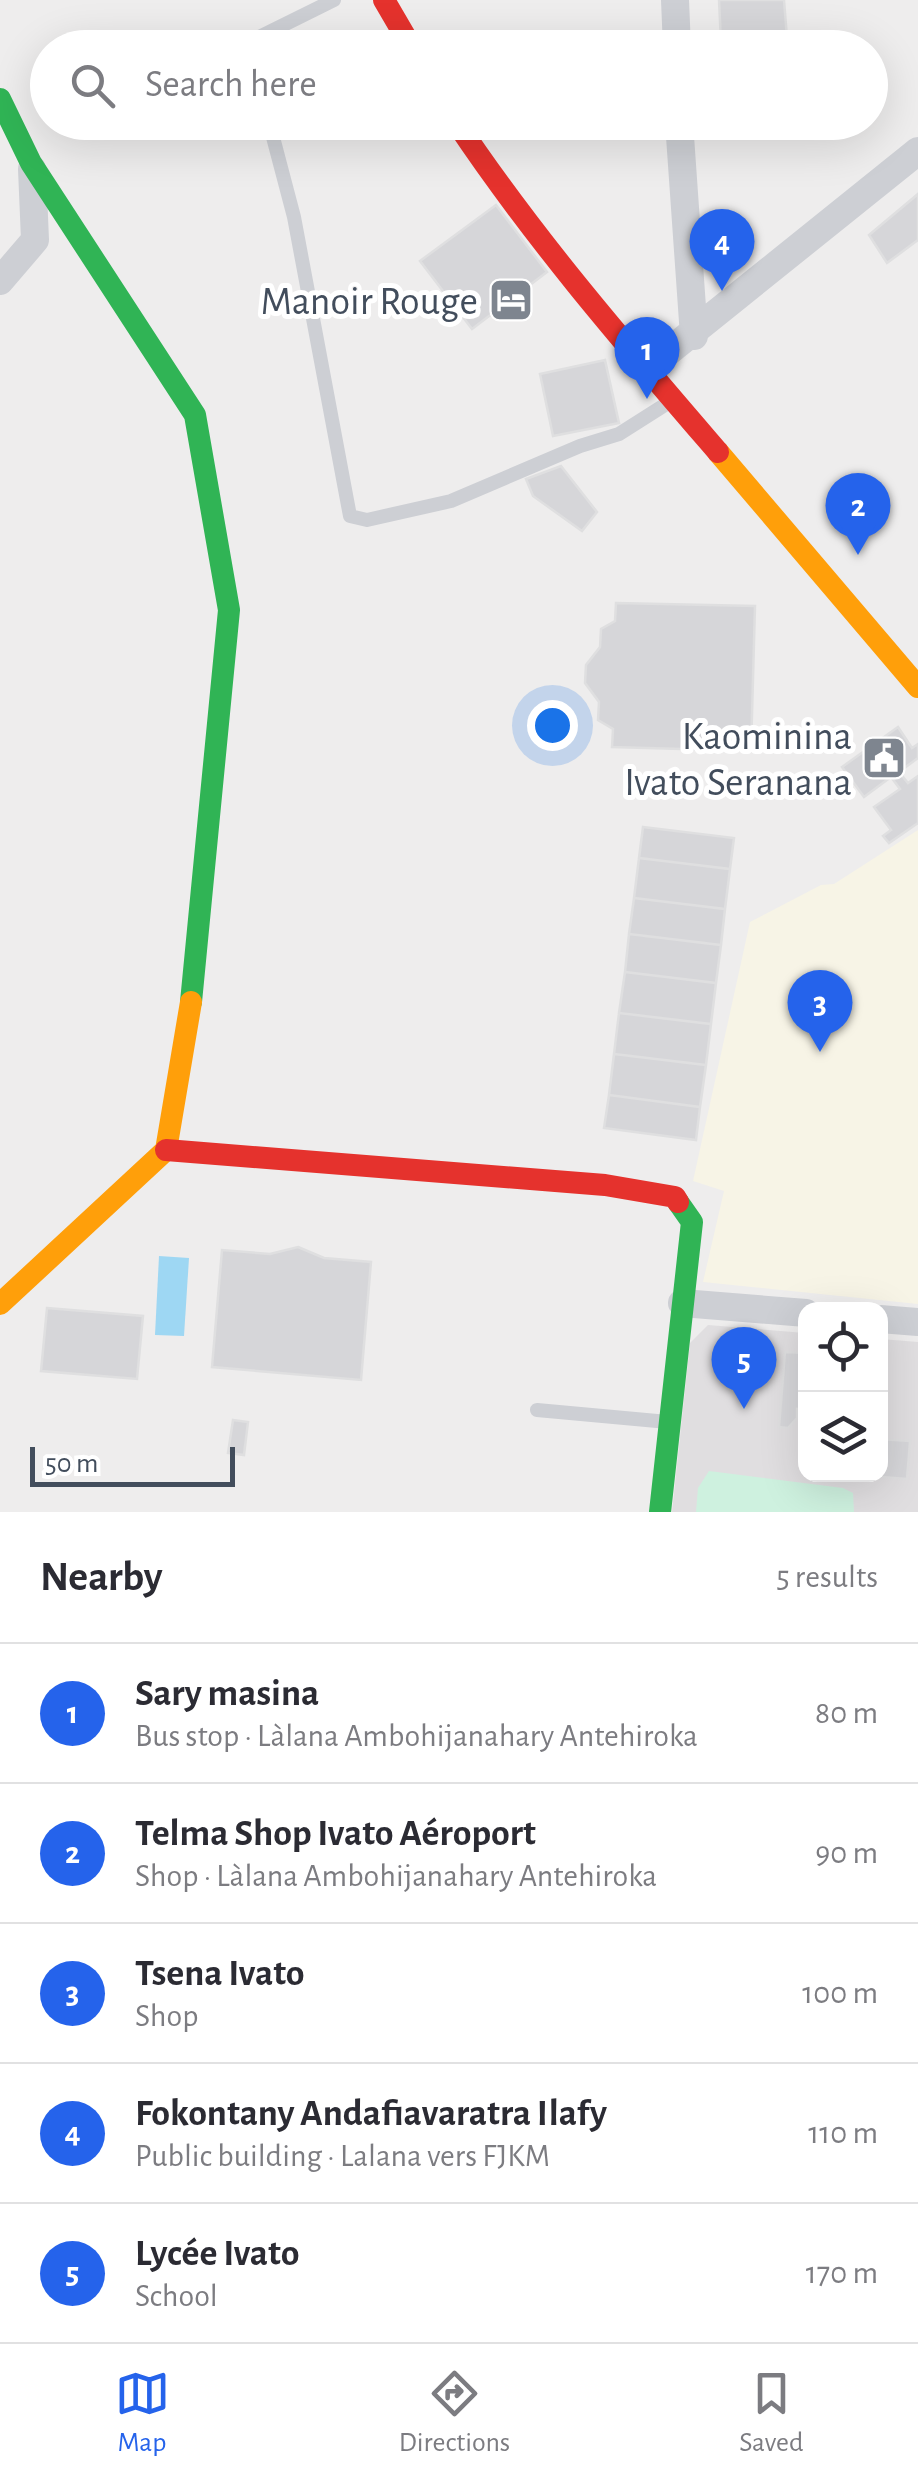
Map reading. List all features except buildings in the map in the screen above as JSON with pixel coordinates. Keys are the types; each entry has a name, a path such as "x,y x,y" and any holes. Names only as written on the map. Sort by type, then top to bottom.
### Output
{"street":[{"path":"384,0 402,30"},
{"path":"676,0 677,30"},
{"path":"0,100 32,163 195,414 229,610 198,966 166,1150 0,1304"},
{"path":"469,140 541,241 918,687"},
{"path":"681,140 694,336"},
{"path":"648,368 694,336 918,152"},
{"path":"0,281 35,240 32,163"},
{"path":"166,1150 605,1185 674,1197 692,1222 660,1512"},
{"path":"682,1303 798,1312"},
{"path":"888,1320 918,1322"}],"lane":[{"path":"273,30 334,0"},
{"path":"274,140 294,217 350,516 367,520 452,501 619,434 676,398"},
{"path":"536,1410 669,1422"}],"shaded area":[{"path":"918,830 918,1304 703,1282 724,1191 693,1181 750,922 821,885 834,884"},
{"path":"708,1325 798,1332 798,1482 888,1482 888,1340 918,1342 918,1512 672,1512 690,1343"}],"green space":[{"path":"709,1471 843,1488 853,1493 854,1512 696,1512 698,1488"}],"water":[{"path":"159,1256 189,1258 184,1336 155,1335"}],"traffic: fast":[{"path":"0,99 31,163 195,415 229,610 191,1002"},
{"path":"660,1512 692,1222 678,1202"}],"traffic: slow":[{"path":"718,452 918,687"},
{"path":"0,1304 166,1150 191,1002"}],"traffic: jam":[{"path":"384,0 402,30"},
{"path":"469,140 549,250 718,452"},
{"path":"166,1150 605,1185 675,1197 678,1202"}],"place":[{"name":"Fokontany Andafiavaratra Ilafy","path":"722,291"},
{"name":"Manoir Rouge","path":"511,300"},
{"name":"Sary masina","path":"647,399"},
{"name":"Telma Shop Ivato Aéroport","path":"858,555"},
{"name":"Kaominina Ivato Seranana","path":"884,758"},
{"name":"Tsena Ivato","path":"820,1052"},
{"name":"Lycée Ivato","path":"744,1409"}]}
